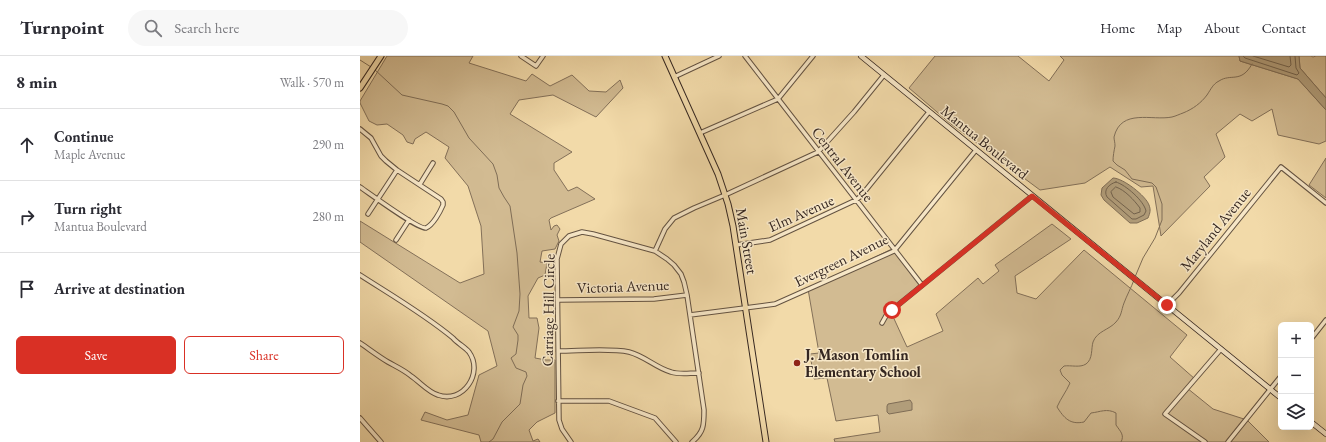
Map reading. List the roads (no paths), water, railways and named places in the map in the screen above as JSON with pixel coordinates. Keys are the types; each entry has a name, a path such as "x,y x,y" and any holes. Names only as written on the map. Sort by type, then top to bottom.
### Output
{"main road":[{"path":"360,88 380,56"},
{"name":"Main Street","path":"665,56 718,174 731,215 766,442"},
{"name":"Mantua Boulevard","path":"861,56 868,58 884,75 1278,396"},
{"path":"1314,424 1325,432"}],"street":[{"path":"521,56 536,66 543,56"},
{"path":"674,77 719,56"},
{"name":"Central Avenue","path":"745,56 894,251 922,285"},
{"path":"700,133 778,99 813,56"},
{"path":"655,251 665,229 674,218 818,152 854,112 884,75"},
{"name":"Elm Avenue","path":"736,245 770,240 856,200 861,196 929,112"},
{"path":"360,129 371,138 381,156 386,161 441,199 443,205 427,228 419,226 409,220 360,187"},
{"name":"Evergreen Avenue","path":"690,315 782,302 894,251 976,150"},
{"path":"420,184 433,163"},
{"name":"Maryland Avenue","path":"1167,305 1179,293 1281,167 1326,203"},
{"path":"368,214 397,170"},
{"path":"882,323 887,314 1032,196"},
{"path":"396,240 409,220"},
{"name":"Carriage Hill Circle","path":"571,442 562,429 559,420 558,259 561,244 569,236 582,232 655,251 674,265 681,274 687,295 704,417 700,436 692,442"},
{"path":"360,275 437,325 468,352 473,365 473,378 465,391 456,395 438,396 411,375 383,359 360,343"},
{"name":"Victoria Avenue","path":"559,300 654,299 687,295"},
{"path":"1314,335 1326,320"},
{"path":"1205,442 1165,414 1221,349"},
{"path":"558,351 629,352 643,356 671,372 679,374 699,373"},
{"path":"1228,442 1278,380"},
{"path":"558,402 609,401 655,418 676,442"},
{"path":"360,418 381,442"}],"water":[{"path":"1239,56 1299,56 1300,68 1326,98 1326,110 1298,79 1240,61"},
{"path":"1113,178 1128,184 1144,197 1150,208 1148,218 1137,223 1130,223 1104,200 1101,195 1102,188"},
{"path":"910,400 912,403 912,410 889,414 887,412 888,404"}],"waterway":[{"path":"360,60 371,67"},
{"path":"1135,277 1143,258 1155,238 1162,220 1162,204 1156,187 1152,183 1132,179 1125,170 1113,161 1115,146 1114,137 1118,128 1123,122 1130,119 1172,117 1187,111 1202,101 1217,82 1244,74 1252,64"},
{"path":"374,69 402,95 442,104 448,106 454,112 469,138 493,164 497,175 499,188 510,206 517,253 520,294 519,311 513,327 518,335 518,340 516,354 511,358 516,368 526,372 527,376 523,385 520,404 502,422 493,439 489,442"},
{"path":"1121,442 1122,435 1116,425 1116,413 1107,411 1091,413 1084,422 1079,423 1068,420 1057,407 1070,383 1062,375 1060,370 1064,366 1081,366 1088,362 1091,357 1095,338 1118,320 1134,280"}],"place":[{"name":"J. Mason Tomlin Elementary School","path":"797,363"}]}
